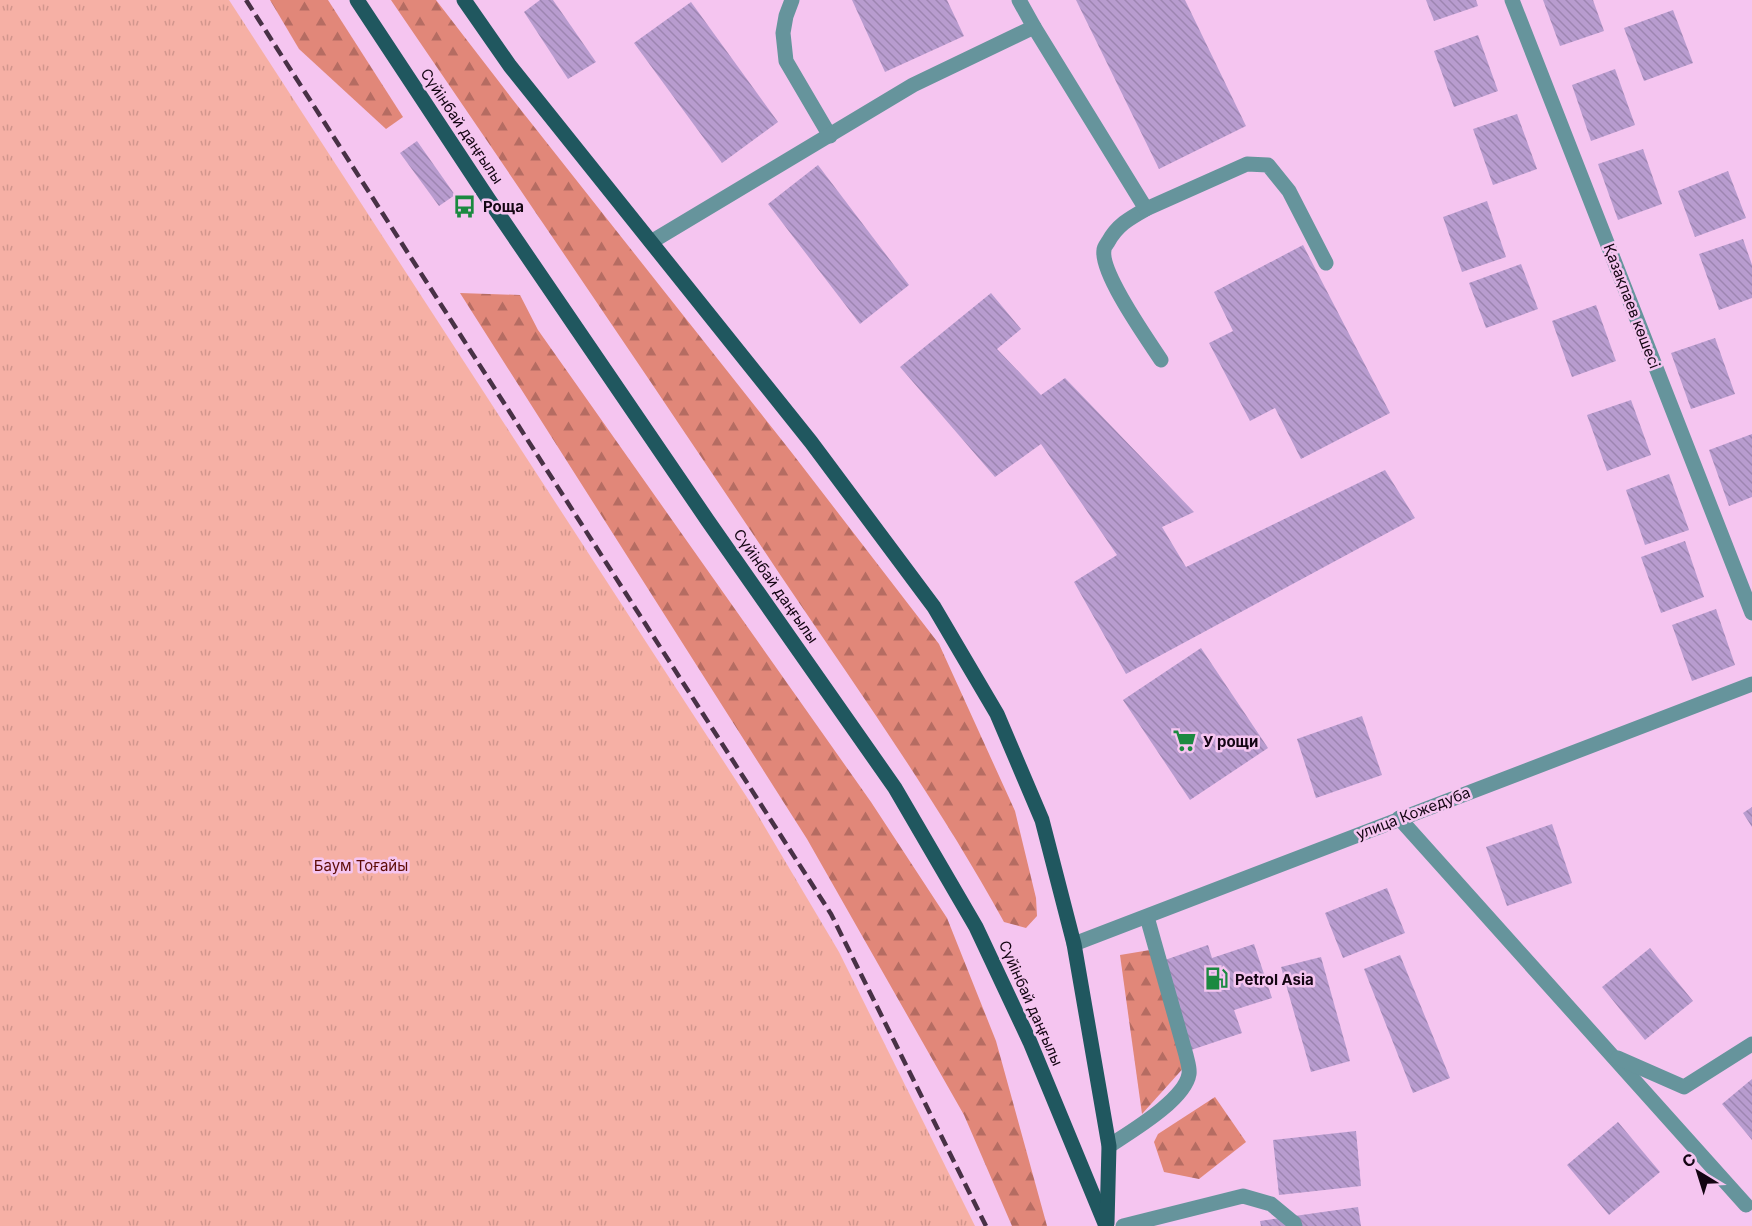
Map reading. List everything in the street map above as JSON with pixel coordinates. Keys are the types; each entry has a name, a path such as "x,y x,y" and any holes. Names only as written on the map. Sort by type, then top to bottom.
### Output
{"main road":[{"name":"Сүйінбай даңғылы","path":"357,0 489,200 695,502 896,788 976,927 1030,1042 1107,1226"},
{"name":"Сүйінбай даңғылы","path":"464,0 510,66 811,442 934,607 997,714 1042,820 1074,944 1109,1146 1107,1226"}],"street":[{"path":"792,0 783,33 786,61 830,136"},
{"path":"1019,0 1146,209"},
{"name":"Қазақпаев көшесі","path":"1512,0 1752,613"},
{"path":"651,242 913,86 1034,27"},
{"path":"1161,360 1127,308 1108,271 1104,250 1122,223 1146,209 1247,164 1268,165 1289,191 1326,263"},
{"name":"улица Кожедуба","path":"1074,944 1752,684"},
{"path":"1399,819 1746,1205"},
{"path":"1109,1146 1163,1110 1184,1086 1189,1073 1147,917"},
{"path":"1612,1055 1684,1087 1752,1044"},
{"path":"1122,1226 1244,1196 1271,1204 1295,1226"}],"green space":[{"name":"Баум Тоғайы","path":"0,0 229,0 750,802 839,952 975,1226 0,1226"},
{"path":"270,0 328,0 403,117 386,129 299,49"},
{"path":"391,0 436,0 939,644 1015,811 1036,898 1037,916 1026,928 1004,922 979,877 897,747"},
{"path":"460,293 520,295 538,330 871,802 947,918 996,1041 1047,1226 1012,1226 964,1115 807,839"},
{"path":"1156,949 1187,1064 1142,1114 1120,955"},
{"path":"1215,1097 1246,1142 1199,1179 1164,1172 1154,1142 1158,1134"}],"building":[{"path":"540,0 553,0 596,62 568,79 524,12"},
{"path":"852,0 947,0 964,36 885,72"},
{"path":"1076,0 1185,0 1246,126 1159,169"},
{"path":"1426,0 1476,0 1478,6 1434,21"},
{"path":"1543,0 1593,0 1604,31 1560,46"},
{"path":"691,2 778,122 722,163 634,43"},
{"path":"1673,10 1693,63 1644,81 1624,28"},
{"path":"1478,35 1498,91 1454,107 1434,51"},
{"path":"1615,69 1635,125 1591,141 1572,85"},
{"path":"1517,114 1537,169 1493,185 1473,129"},
{"path":"417,141 455,195 439,206 400,153"},
{"path":"1643,149 1662,204 1618,220 1598,164"},
{"path":"818,165 909,285 860,324 768,204"},
{"path":"1728,171 1746,218 1695,237 1678,191"},
{"path":"1487,201 1506,257 1462,272 1443,217"},
{"path":"1743,239 1752,265 1752,298 1719,310 1699,254"},
{"path":"1303,245 1390,413 1301,459 1275,408 1250,421 1209,343 1233,331 1214,292"},
{"path":"1521,264 1538,309 1486,328 1469,283"},
{"path":"991,293 1021,329 997,349 1041,395 1065,378 1194,512 1162,527 1186,567 1385,470 1415,518 1126,674 1074,582 1117,555 1041,444 995,477 900,367"},
{"path":"1596,305 1616,361 1572,377 1552,321"},
{"path":"1715,338 1735,394 1691,409 1671,353"},
{"path":"1631,400 1651,455 1607,471 1587,415"},
{"path":"1752,434 1752,497 1729,506 1709,450"},
{"path":"1669,474 1689,530 1645,545 1626,490"},
{"path":"1685,541 1704,597 1661,613 1641,557"},
{"path":"1716,609 1735,665 1692,681 1672,625"},
{"path":"1201,648 1268,748 1190,800 1123,700"},
{"path":"1362,716 1382,775 1316,798 1297,739"},
{"path":"1752,807 1752,827 1743,813"},
{"path":"1552,824 1572,883 1507,906 1486,847"},
{"path":"1387,888 1405,933 1343,958 1325,913"},
{"name":"Petrol Asia","path":"1254,944 1272,998 1234,1010 1242,1033 1191,1050 1162,961 1208,945 1212,958"},
{"path":"1650,948 1693,1001 1645,1040 1602,987"},
{"path":"1400,955 1450,1078 1413,1093 1364,969"},
{"path":"1321,957 1350,1061 1311,1072 1281,967"},
{"path":"1752,1079 1752,1140 1722,1104"},
{"path":"1618,1122 1660,1172 1609,1215 1567,1165"},
{"path":"1356,1131 1361,1186 1279,1195 1273,1140"},
{"path":"1358,1207 1361,1226 1261,1226 1260,1221"}],"railway":[{"path":"246,0 831,914 986,1226"}],"place":[{"name":"Роща","path":"465,206"},
{"name":"У рощи","path":"1185,741"},
{"name":"Petrol Asia","path":"1217,979"}]}
